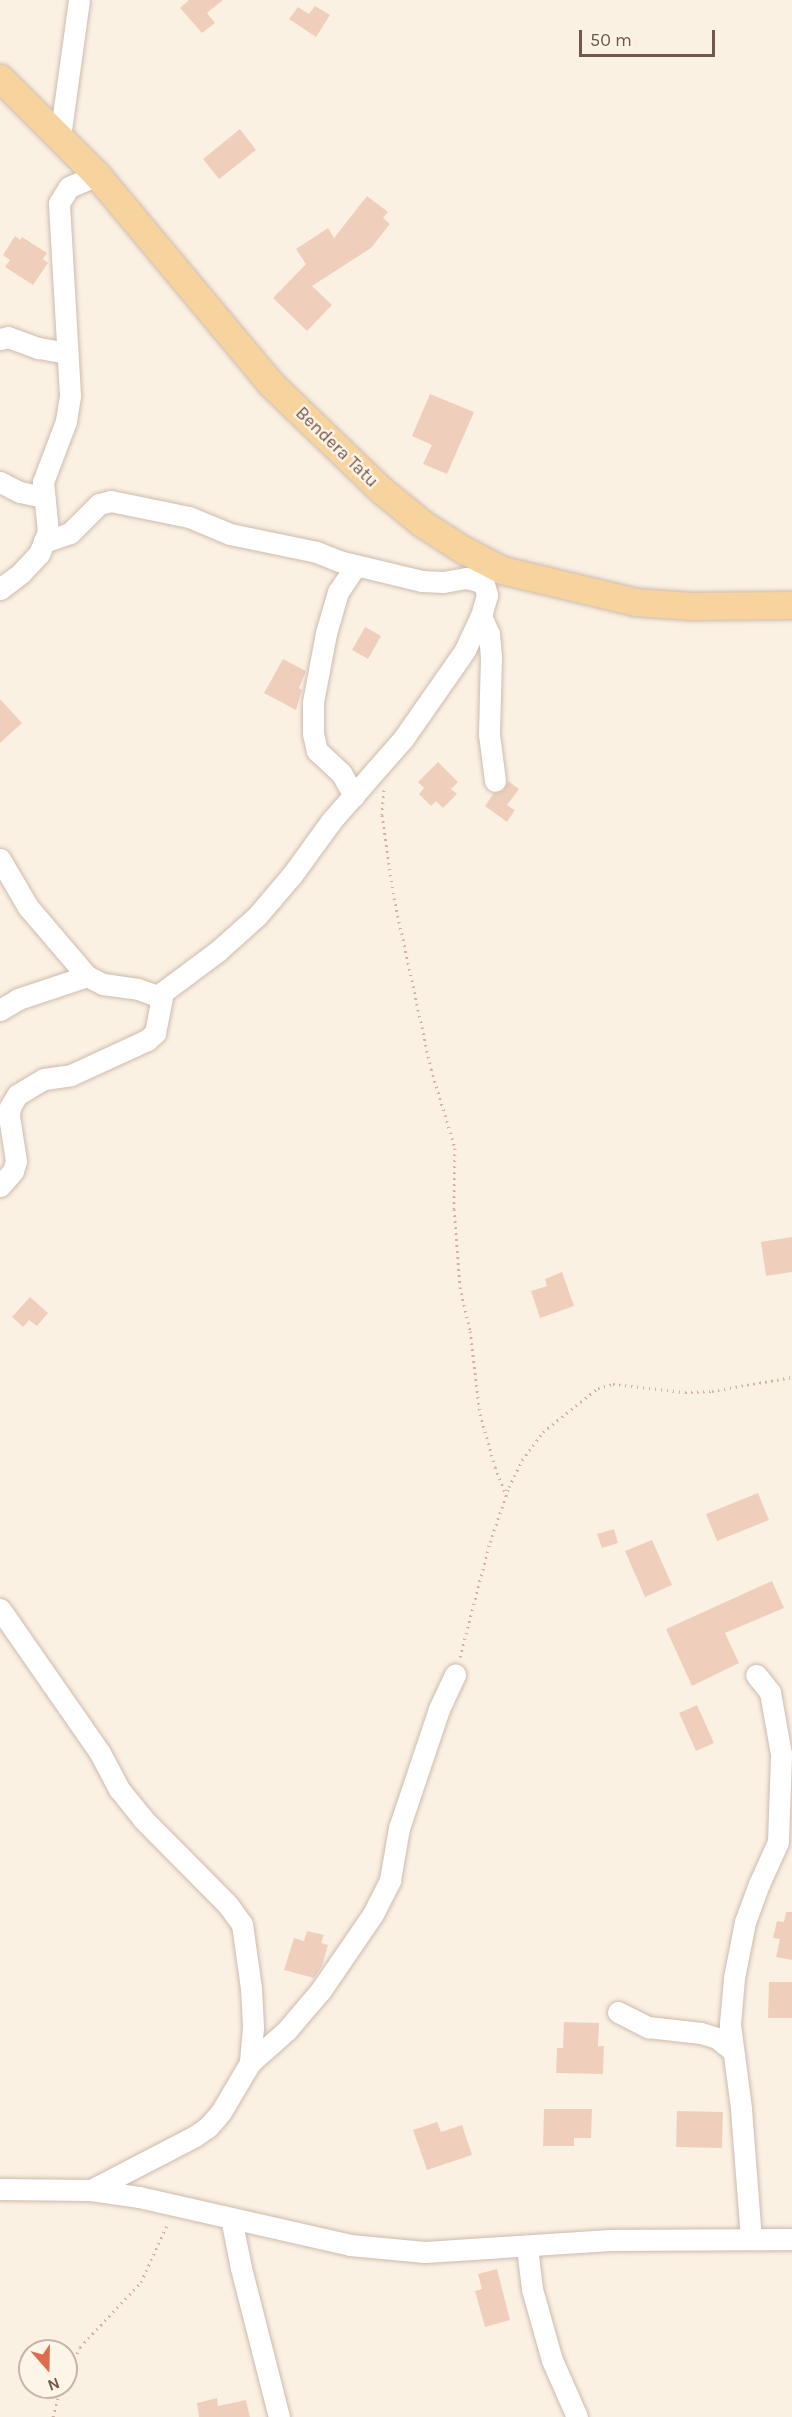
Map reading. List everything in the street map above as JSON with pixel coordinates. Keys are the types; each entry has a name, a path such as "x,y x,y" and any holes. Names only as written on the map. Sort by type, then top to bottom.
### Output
{"main road":[{"name":"Bendera Tatu","path":"0,78 97,175 270,383 380,489 423,524 462,549 502,570 635,602 691,606 792,605"}],"street":[{"path":"60,137 79,0"},
{"path":"0,589 21,573 39,554 48,532 43,482 66,421 70,395 59,202 69,187 97,175"},
{"path":"3,336 39,348 68,353"},
{"path":"0,482 20,492 44,497"},
{"path":"0,1186 13,1171 16,1161 7,1150 10,1107 17,1095 44,1079 71,1075 147,1040 158,1026 162,1009 160,997 163,992 218,951 257,916 390,755 465,650 481,616 487,595 484,584 466,578 443,582 422,581 356,565 317,552 230,534 189,517 111,501 99,504 70,533 44,542"},
{"path":"354,796 341,773 317,751 313,723 317,672 326,633 338,592 356,565"},
{"path":"481,616 489,634 491,657 489,734 495,781"},
{"path":"0,859 28,907 87,976 103,984 138,989 160,997"},
{"path":"0,1010 18,999 87,976"},
{"path":"0,1609 100,1753 119,1789 182,1860 228,1905 242,1924 251,1988 253,2027 250,2063"},
{"path":"91,2190 208,2127 221,2112 250,2063 287,2030 321,1990 373,1914 390,1880 399,1828 439,1709 455,1674"},
{"path":"751,2239 741,2108 730,2025 734,1978 745,1922 778,1842 781,1754 778,1725 770,1692 756,1675"},
{"path":"618,2012 648,2027 701,2033 717,2038 732,2050"},
{"path":"0,2189 91,2190 178,2205 350,2245 425,2252 610,2240 792,2239"},
{"path":"231,2218 241,2268 279,2417"},
{"path":"527,2247 532,2289 552,2360 577,2417"}],"path":[{"path":"390,755 382,815 394,898 431,1069 455,1148 454,1209 460,1287 470,1331 480,1414 495,1467 507,1496"},
{"path":"455,1674 490,1542 522,1460 543,1432 597,1388 613,1384 685,1392 712,1392 792,1377"},
{"path":"78,2351 141,2282 153,2261 159,2239 178,2205"},
{"path":"53,2417 58,2399"}],"building":[{"path":"189,0 223,0 207,13 215,23 202,33 180,8"},
{"path":"315,6 330,15 316,37 289,19 298,7 309,14"},
{"path":"240,129 256,150 219,179 203,159"},
{"path":"367,196 388,212 383,218 390,224 371,248 312,286 332,305 307,331 273,298 306,264 296,249 328,228 334,238"},
{"path":"15,236 20,240 22,237 47,253 43,259 48,263 33,285 5,267 10,260 3,255"},
{"path":"430,394 474,412 447,474 423,464 432,445 412,436"},
{"path":"365,627 381,636 368,659 352,650"},
{"path":"283,659 306,671 299,688 302,690 296,710 264,693"},
{"path":"0,699 22,723 0,743"},
{"path":"438,762 458,782 451,789 457,794 443,808 436,801 431,806 419,794 424,788 418,782"},
{"path":"508,781 519,789 507,805 515,810 507,822 485,806 494,793 503,791"},
{"path":"792,1237 792,1272 766,1276 761,1242"},
{"path":"562,1272 574,1306 540,1318 531,1291 547,1286 545,1279"},
{"path":"30,1297 48,1313 37,1326 29,1320 23,1327 12,1317"},
{"path":"758,1493 769,1520 717,1541 706,1514"},
{"path":"614,1529 618,1543 602,1548 597,1534"},
{"path":"652,1540 672,1585 645,1597 625,1551"},
{"path":"772,1581 784,1608 725,1633 739,1663 692,1686 666,1629"},
{"path":"697,1705 714,1743 696,1751 679,1713"},
{"path":"786,1912 792,1912 792,1960 776,1957 780,1939 773,1938 777,1921 784,1922"},
{"path":"307,1931 324,1935 321,1943 328,1945 322,1966 314,1978 284,1970 294,1938 304,1941"},
{"path":"769,1982 792,1982 792,2018 768,2018"},
{"path":"564,2022 599,2023 598,2046 604,2046 603,2074 556,2073 557,2048 563,2048"},
{"path":"544,2109 592,2109 591,2138 574,2138 574,2146 543,2146"},
{"path":"677,2111 723,2112 722,2148 676,2147"},
{"path":"437,2122 441,2132 462,2125 472,2155 427,2170 413,2130"},
{"path":"497,2269 510,2320 485,2327 475,2291 482,2289 478,2274"},
{"path":"217,2398 218,2406 246,2400 250,2417 199,2417 197,2403"}]}
